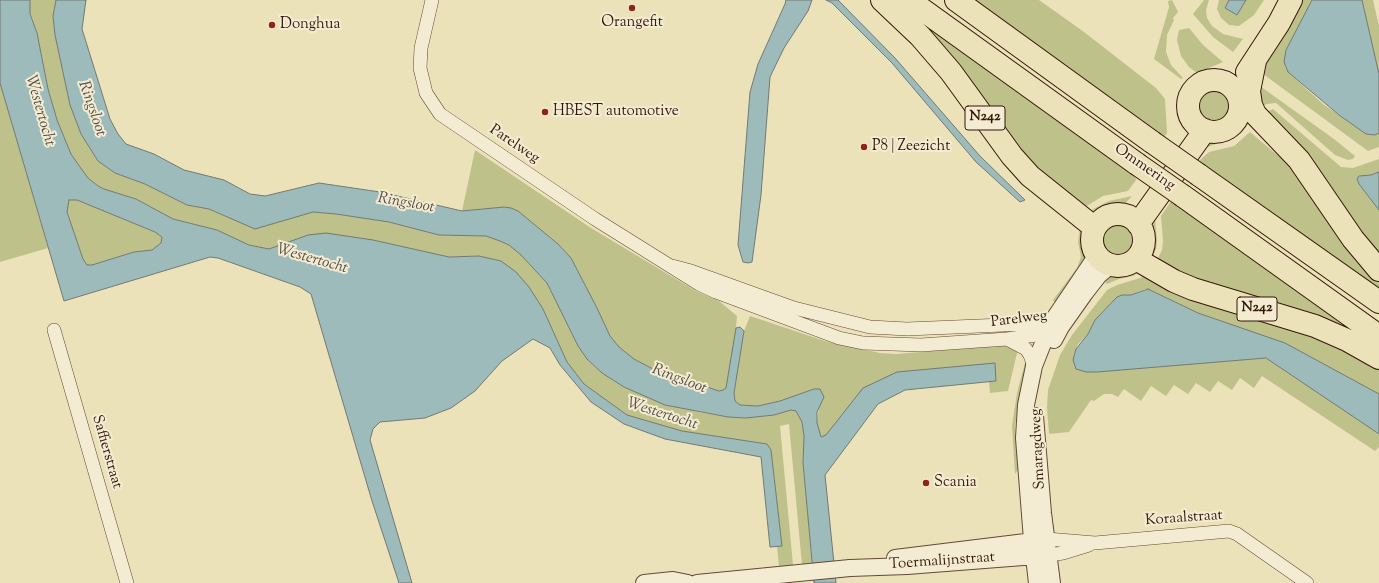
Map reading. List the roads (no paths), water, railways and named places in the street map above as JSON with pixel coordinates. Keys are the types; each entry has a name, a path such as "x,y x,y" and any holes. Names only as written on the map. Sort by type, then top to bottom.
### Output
{"highway":[{"name":"N242","path":"882,0 914,30 946,67 1012,156 1030,176 1095,228"},
{"name":"Ommering","path":"909,0 1379,336"},
{"name":"Ommering","path":"956,0 1152,142 1379,302"},
{"path":"1229,86 1274,0"},
{"path":"1229,86 1255,61 1279,23 1291,0"},
{"path":"1255,61 1249,91 1253,110 1265,127 1294,155 1352,238 1379,270"},
{"path":"1216,80 1229,86 1240,105 1237,119 1222,131 1214,132 1200,127 1188,110 1188,102 1192,92 1197,86 1205,82 1216,80"},
{"path":"1237,119 1310,178"},
{"path":"1133,220 1200,127"},
{"path":"1113,215 1133,220 1143,238 1143,246 1136,259 1124,265 1104,260 1092,244 1095,228 1106,218 1113,215"},
{"name":"N242","path":"1136,259 1174,281 1193,289 1315,326 1347,340 1379,358"}],"street":[{"name":"Parelweg","path":"432,0 421,48 420,68 426,93 440,114 637,247 716,292 839,338 863,343 906,346 1007,339 1052,330"},
{"name":"Smaragdweg","path":"1052,583 1040,548 1024,438 1026,405 1034,366 1052,330 1104,260"},
{"name":"Parelweg","path":"672,266 691,271 794,308 870,327 906,329 1052,330"},
{"name":"Saffierstraat","path":"54,330 127,583"},
{"name":"Smaragdweg","path":"1037,583 1040,548 1035,408 1039,379 1052,330"},
{"path":"1007,339 1026,348 1034,366"},
{"name":"Koraalstraat","path":"1040,548 1230,531 1237,534 1307,583"},
{"name":"Toermalijnstraat","path":"697,583 845,568 906,556 1040,548"},
{"path":"644,583 673,580 688,583"}],"water":[{"name":"Westertocht","path":"0,0 30,0 30,14 37,33 48,89 57,120 71,154 88,178 98,186 136,199 173,219 217,230 249,245 269,249 308,235 326,233 373,240 449,257 479,256 501,261 516,272 529,287 543,309 567,362 584,384 627,415 682,431 767,444 771,450 782,546 770,547 761,457 665,439 624,424 591,402 560,365 550,348 533,339 502,361 475,391 451,408 425,418 380,422 373,429 370,440 412,583 399,583 372,501 311,294 300,287 218,258 210,257 64,301 0,83","holes":["69,200 77,200 155,232 162,237 161,243 152,250 134,252 92,265 87,265 83,259 67,212"]},
{"name":"Ringsloot","path":"56,0 86,0 82,29 110,119 118,134 126,144 154,154 184,170 224,180 250,194 265,196 319,183 380,192 462,211 504,207 511,208 518,211 558,244 571,258 610,336 619,347 634,359 653,369 719,391 723,390 726,388 736,328 740,327 744,331 734,393 735,401 740,405 758,406 780,401 814,389 820,389 824,397 817,412 817,423 821,437 826,435 863,388 897,372 995,363 996,381 905,390 878,404 825,475 836,583 814,583 803,463 804,436 802,422 796,411 791,410 774,415 746,418 728,417 665,405 624,387 602,373 587,359 578,346 547,283 521,255 509,245 486,236 439,235 389,222 313,212 255,229 209,209 187,205 145,184 115,173 98,161 81,134 70,105 55,35 53,16"},
{"path":"786,0 812,0 808,11 784,48 770,77 761,195 752,262 748,263 743,262 738,245 750,92 758,64"},
{"path":"826,0 838,0 895,58 980,156 1025,200 1020,202 976,162 892,63 832,3"},
{"path":"1229,0 1246,0 1237,15 1225,8"},
{"path":"1312,0 1362,0 1379,74 1379,133 1375,135 1366,134 1339,115 1288,72 1284,62 1286,50"},
{"path":"1379,172 1379,210 1359,184 1357,179 1359,176 1371,175"},
{"path":"1148,289 1198,313 1285,343 1379,394 1379,434 1266,358 1097,372 1086,372 1076,369 1073,360 1076,349 1088,334 1095,320 1117,297 1122,295 1131,295"}],"place":[{"name":"Orangefit","path":"632,8"},
{"name":"Donghua","path":"272,25"},
{"name":"HBEST automotive","path":"545,112"},
{"name":"P8 | Zeezicht","path":"864,147"},
{"name":"Scania","path":"926,483"}]}
